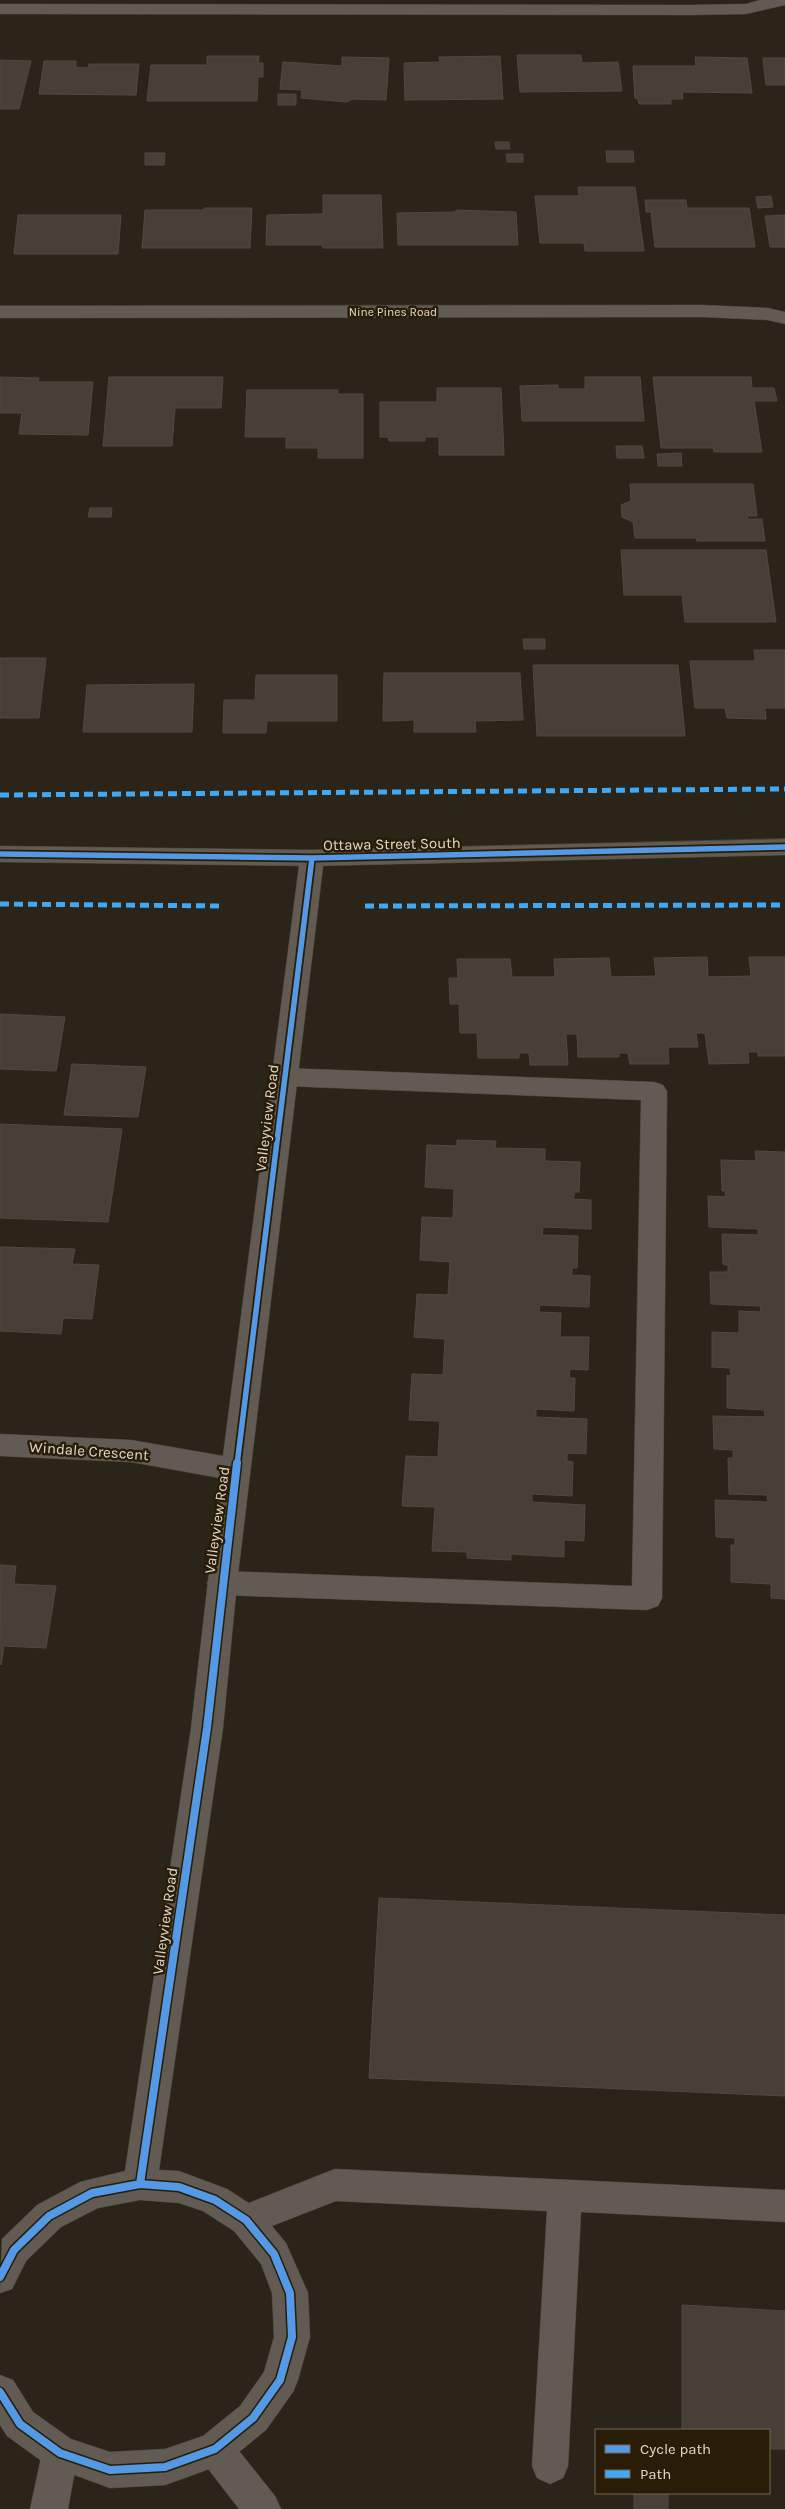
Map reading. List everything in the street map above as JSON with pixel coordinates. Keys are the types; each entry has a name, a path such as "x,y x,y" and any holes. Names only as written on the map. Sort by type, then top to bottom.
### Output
{"main road":[{"name":"Ottawa Street South","path":"0,854 312,858 785,847"}],"street":[{"path":"0,9 692,10 746,9 779,1"},
{"name":"Nine Pines Road","path":"0,312 702,311 768,314 785,318"},
{"name":"Valleyview Road","path":"140,2184 207,1728 222,1583 312,858"},
{"path":"222,1583 647,1598 654,1091 284,1078"},
{"name":"Windale Crescent","path":"0,1445 131,1451 237,1470"},
{"path":"0,2277 14,2250 49,2216 92,2193 140,2184 179,2187 215,2200 246,2220 274,2254 290,2293 292,2337 280,2380 253,2418 215,2448 165,2467 110,2470 60,2453 20,2424 0,2392"},
{"path":"246,2220 335,2185 785,2206"},
{"path":"550,2466 564,2195"},
{"path":"215,2448 262,2509"},
{"path":"49,2509 60,2453"}],"building":[{"path":"517,55 581,55 582,63 618,62 622,91 520,92"},
{"path":"207,56 259,56 258,63 263,63 263,77 258,77 257,101 147,101 151,65 207,65"},
{"path":"500,56 503,99 405,100 404,63 440,62 439,57"},
{"path":"342,57 389,58 386,100 352,99 347,102 301,98 302,90 280,89 283,62 342,66"},
{"path":"695,57 747,58 752,93 682,92 683,99 671,99 671,104 639,104 638,99 635,98 633,66 696,66"},
{"path":"763,58 785,58 785,85 766,85"},
{"path":"0,60 31,61 19,109 0,109"},
{"path":"44,61 76,61 76,67 88,68 89,64 139,64 136,95 39,94"},
{"path":"278,94 296,94 296,105 278,105"},
{"path":"495,142 509,142 510,149 496,149"},
{"path":"606,151 633,151 634,162 607,162"},
{"path":"145,153 165,153 164,165 145,165"},
{"path":"506,154 523,154 523,162 507,162"},
{"path":"578,187 635,187 644,251 585,251 584,243 540,243 535,196 579,196"},
{"path":"323,195 381,195 383,248 323,248 322,245 266,245 267,215 323,214"},
{"path":"771,196 773,207 758,208 756,197"},
{"path":"645,200 686,200 687,208 749,208 755,247 655,247 651,212 646,212"},
{"path":"204,208 252,208 250,248 142,248 145,210 204,210"},
{"path":"456,210 516,212 518,245 398,245 397,213 456,212"},
{"path":"18,215 121,215 118,254 14,254"},
{"path":"785,215 785,247 770,247 765,216"},
{"path":"0,377 39,378 38,382 93,382 88,435 19,434 22,413 0,413"},
{"path":"109,377 223,377 221,408 175,408 172,446 103,446"},
{"path":"585,377 640,377 644,421 522,421 520,386 558,385 558,389 585,389"},
{"path":"653,377 751,377 752,388 774,388 777,401 754,401 762,452 714,452 713,448 661,448"},
{"path":"437,388 501,388 504,455 439,455 439,437 425,437 425,441 389,441 388,437 380,437 380,402 437,402"},
{"path":"247,390 338,390 337,394 363,394 363,458 318,458 318,448 286,448 286,437 245,437"},
{"path":"616,446 642,446 644,458 617,458"},
{"path":"681,453 682,466 658,466 657,454"},
{"path":"630,484 753,484 757,516 747,516 748,519 762,519 765,541 697,541 696,538 635,538 633,522 622,517 621,505 631,501"},
{"path":"90,508 112,508 111,517 88,517"},
{"path":"621,550 766,550 776,622 685,622 682,595 624,595"},
{"path":"523,639 545,639 545,649 524,649"},
{"path":"754,650 785,650 785,708 765,708 766,719 727,718 725,708 695,708 690,661 755,661"},
{"path":"0,658 46,658 39,718 0,718"},
{"path":"533,665 678,665 685,736 537,736"},
{"path":"384,673 520,673 523,720 475,721 476,732 414,732 414,720 383,721"},
{"path":"256,675 337,675 337,721 267,721 266,733 223,733 224,700 255,700"},
{"path":"194,684 192,732 83,732 87,685"},
{"path":"707,957 708,977 751,976 749,957 785,957 785,1056 758,1056 758,1052 748,1052 749,1063 709,1064 705,1033 696,1033 698,1047 668,1047 669,1064 630,1064 628,1053 619,1053 619,1057 578,1057 577,1034 566,1034 568,1065 530,1065 529,1053 519,1053 519,1058 478,1058 477,1033 460,1033 459,1004 450,1004 449,978 458,978 457,959 510,959 512,977 555,977 554,959 609,958 611,977 656,976 654,958"},
{"path":"0,1014 65,1017 56,1071 0,1069"},
{"path":"72,1064 146,1067 138,1117 64,1115"},
{"path":"0,1124 122,1129 108,1222 0,1218"},
{"path":"457,1140 496,1141 495,1148 545,1149 545,1161 580,1162 579,1192 575,1192 573,1199 591,1200 591,1229 543,1227 542,1235 578,1236 577,1268 572,1268 572,1275 590,1276 589,1307 540,1305 539,1312 561,1313 560,1337 589,1337 588,1370 570,1369 569,1378 575,1378 574,1411 536,1409 536,1417 587,1419 586,1454 567,1453 567,1461 573,1462 572,1496 532,1494 532,1502 585,1505 584,1541 564,1540 564,1557 511,1554 511,1560 467,1558 467,1552 432,1551 435,1507 402,1506 406,1456 438,1457 440,1421 409,1420 412,1374 443,1375 445,1339 414,1337 417,1294 448,1295 450,1262 420,1260 422,1217 453,1218 454,1189 425,1187 427,1145 457,1146"},
{"path":"755,1151 785,1152 785,1599 771,1598 771,1584 731,1582 731,1545 735,1545 735,1538 716,1537 715,1500 768,1502 767,1495 729,1494 728,1458 733,1458 733,1450 714,1449 713,1416 765,1417 764,1410 727,1408 727,1375 731,1376 730,1368 712,1367 712,1332 739,1333 739,1311 761,1312 760,1306 711,1304 710,1272 728,1272 728,1265 723,1264 722,1234 758,1235 758,1229 709,1227 708,1196 726,1197 725,1191 722,1191 721,1160 756,1161"},
{"path":"0,1247 75,1249 72,1264 99,1265 92,1319 63,1318 61,1334 0,1331"},
{"path":"0,1565 16,1566 14,1584 56,1586 46,1648 4,1646 1,1665"},
{"path":"379,1898 785,1915 785,2096 369,2078"},
{"path":"682,2305 785,2311 785,2449 770,2449 770,2429 682,2429"},
{"path":"634,2494 668,2494 668,2509 634,2509"}],"marked path":[{"path":"0,795 785,789"},
{"path":"0,904 224,906"},
{"path":"365,906 785,905"}],"cycle path":[{"path":"0,854 312,858 785,847"},
{"path":"140,2184 207,1728 222,1583 312,858"},
{"path":"0,2277 14,2250 49,2216 92,2193 140,2184 179,2187 215,2200 246,2220 274,2254 290,2293 292,2337 280,2380 253,2418 215,2449 165,2467 110,2470 60,2453 20,2424 0,2392"}]}
